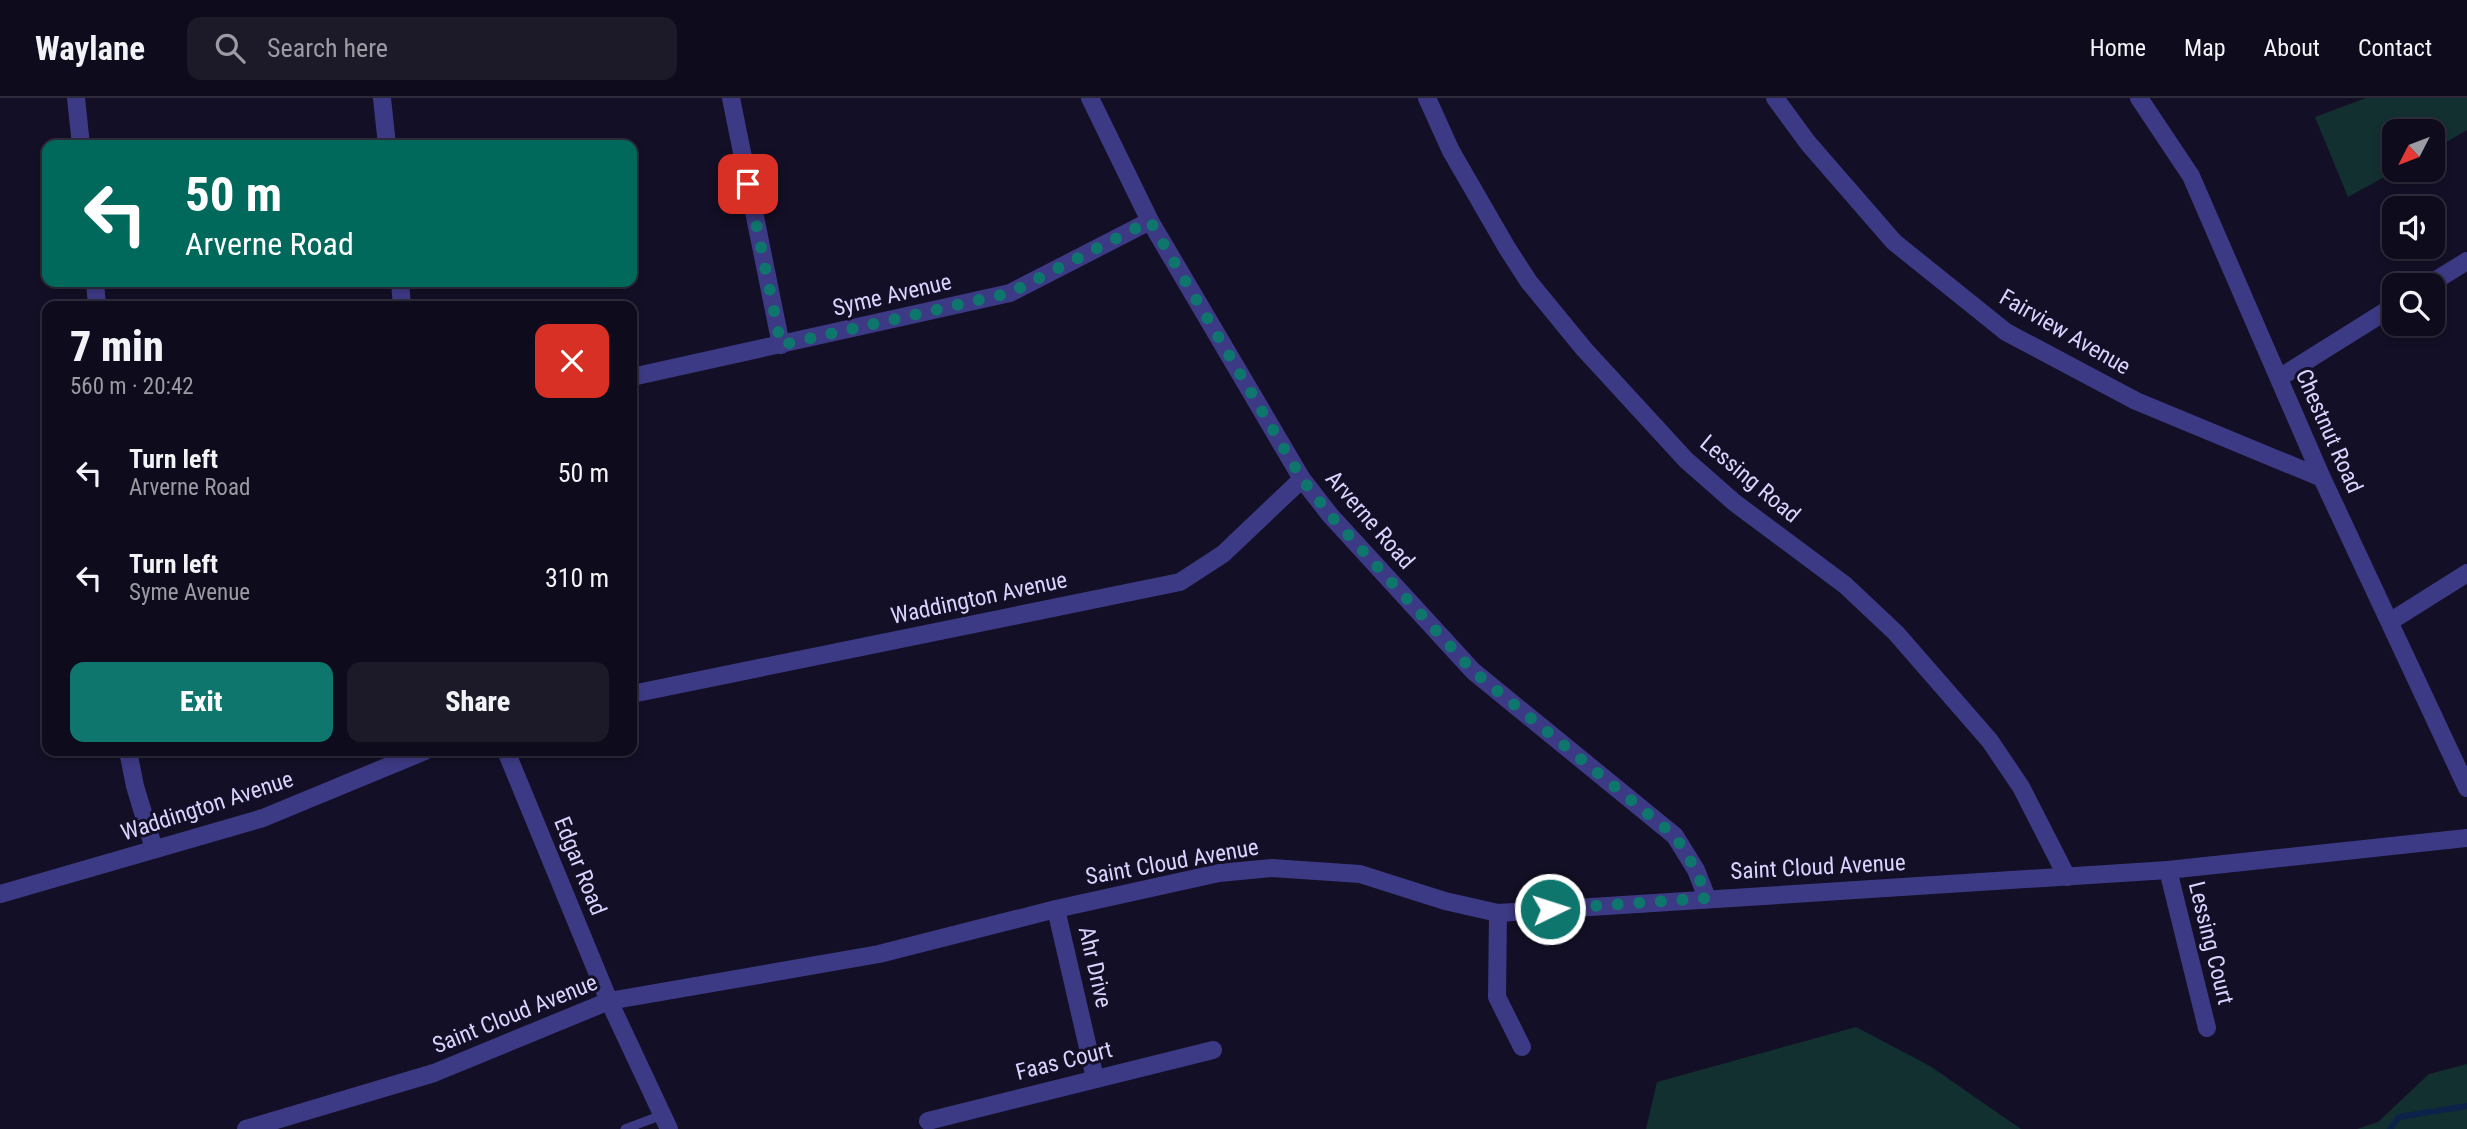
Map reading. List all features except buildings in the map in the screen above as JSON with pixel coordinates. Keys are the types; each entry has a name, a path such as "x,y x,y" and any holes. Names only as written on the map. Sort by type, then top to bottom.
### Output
{"street":[{"path":"76,98 80,140"},
{"path":"382,98 386,140"},
{"path":"732,98 781,345"},
{"name":"Arverne Road","path":"1090,98 1150,221 1302,479 1330,515 1473,671 1675,836 1696,870 1707,898"},
{"name":"Lessing Road","path":"1427,98 1451,151 1507,248 1529,282 1568,330 1686,460 1735,503 1845,585 1896,633 1990,741 2021,787 2067,877"},
{"name":"Fairview Avenue","path":"1775,98 1808,143 1894,242 2006,332 2136,401 2322,478"},
{"name":"Chestnut Road","path":"2139,98 2191,176 2322,478 2467,788"},
{"name":"Syme Avenue","path":"637,376 1010,293 1150,221"},
{"path":"2445,275 2467,261"},
{"path":"2279,378 2382,314"},
{"name":"Waddington Avenue","path":"637,693 1180,582 1223,554 1302,479"},
{"path":"2391,621 2467,573"},
{"path":"129,756 154,849"},
{"name":"Waddington Avenue","path":"0,894 263,818 413,756"},
{"name":"Edgar Road","path":"508,756 609,1001 666,1122"},
{"name":"Saint Cloud Avenue","path":"246,1129 435,1073 609,1001 879,954 1056,909 1219,873 1272,868 1360,874 1444,901 1498,913 2168,870 2467,838"},
{"name":"Lessing Court","path":"2168,870 2207,1028"},
{"name":"Ahr Drive","path":"1056,909 1095,1078"},
{"path":"1498,913 1497,998 1522,1047"},
{"name":"Faas Court","path":"928,1121 1213,1050"}],"lane":[{"path":"625,1129 666,1122"}],"green space":[{"path":"2366,98 2467,98 2467,130 2445,143 2445,119 2382,119 2382,178 2348,197 2315,117"},
{"path":"1856,1027 1930,1066 2021,1129 1646,1129 1657,1082"},
{"path":"2467,1064 2467,1129 2357,1129 2378,1122 2429,1074"}],"waterway":[{"path":"2390,1129 2399,1117 2467,1106"}],"route":[{"path":"748,184 781,345 1010,293 1150,221 1302,479 1330,515 1473,671 1675,836 1696,870 1707,898 1550,909"}]}
